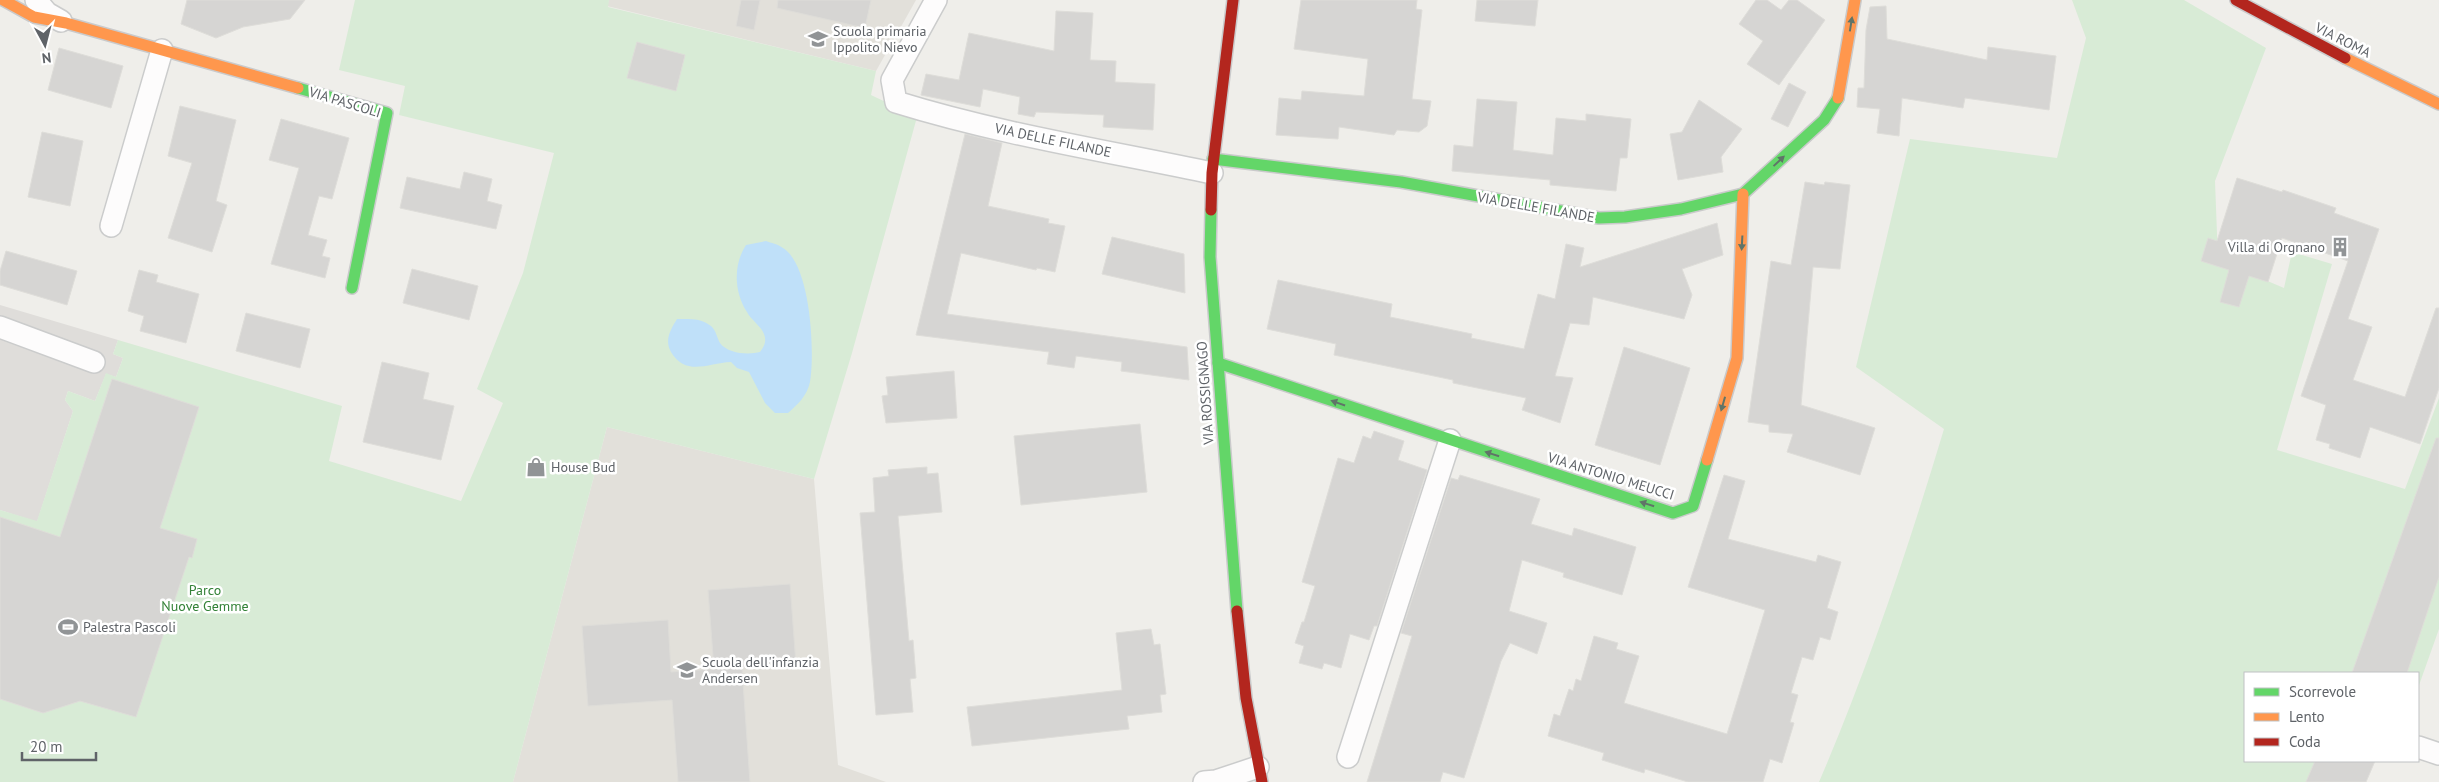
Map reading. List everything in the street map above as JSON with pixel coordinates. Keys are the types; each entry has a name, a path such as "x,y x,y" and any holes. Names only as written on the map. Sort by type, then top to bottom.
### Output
{"street":[{"name":"VIA PASCOLI","path":"3,0 34,17 66,23 387,114 352,288"},
{"name":"VIA PASCOLI","path":"36,0 47,13 66,23"},
{"name":"VIA DELLE FILANDE","path":"936,0 892,80 896,102 931,113 1033,136 1213,166 1401,182 1599,218 1625,217 1681,209 1743,194 1824,120 1839,96 1855,0"},
{"name":"VIA ROSSIGNAGO","path":"1234,0 1213,166 1210,257 1245,688 1260,774"},
{"name":"VIA ROMA","path":"2236,0 2338,55 2439,104"},
{"path":"111,226 162,50"},
{"name":"VIA ANTONIO MEUCCI","path":"1218,364 1673,512 1693,506 1737,358 1743,194"},
{"path":"0,327 94,362"},
{"path":"1348,757 1450,440"},
{"path":"2419,747 2439,754"},
{"path":"1204,782 1260,774"}],"shaded area":[{"name":"Scuola primaria Ippolito Nievo","path":"609,0 916,0 876,71 607,6"},
{"path":"0,305 118,340 113,354 123,358 116,377 106,374 95,401 68,391 65,400 73,411 37,522 0,510"},
{"name":"Scuola dell'infanzia Andersen","path":"607,427 814,479 838,765 886,782 513,782"}],"green space":[{"name":"Parco Nuove Gemme","path":"355,0 609,0 608,7 876,71 871,95 917,117 852,353 814,479 607,427 513,782 0,782 0,510 37,521 73,411 65,400 68,391 95,401 106,373 116,377 123,358 113,354 118,340 342,406 329,461 461,501 503,403 477,389 523,273 554,153 399,115 405,86 339,70"},
{"path":"2072,0 2184,0 2266,48 2215,181 2218,260 2284,288 2292,252 2332,264 2277,450 2405,489 2439,398 2439,629 2419,685 2419,672 2244,672 2244,762 2330,762 2324,782 1819,782 1854,696 1886,608 1944,429 1856,367 1910,139 2057,158 2086,38"}],"water":[{"path":"766,241 781,247 792,257 800,272 809,310 812,351 809,387 799,403 788,413 775,413 765,403 749,372 737,368 731,362 698,367 683,364 671,352 668,343 669,335 677,319 695,320 711,326 720,343 728,349 745,353 760,352 765,344 765,337 763,331 749,315 743,304 738,287 737,270 746,245"}],"building":[{"path":"187,0 305,0 290,19 243,27 216,38 181,24"},
{"path":"741,0 760,0 754,30 736,26"},
{"path":"778,0 871,0 865,28 777,8"},
{"path":"1301,0 1417,0 1416,9 1422,10 1412,99 1431,101 1427,126 1419,132 1397,130 1394,135 1339,127 1338,139 1276,135 1279,98 1301,100 1302,91 1364,96 1368,59 1294,49"},
{"path":"1477,0 1538,0 1535,26 1475,21"},
{"path":"1756,0 1767,0 1781,10 1789,0 1797,0 1825,20 1779,85 1747,64 1763,41 1739,24"},
{"path":"1886,6 1887,39 1987,60 1988,47 2056,56 2049,110 1965,98 1963,108 1902,98 1899,136 1877,133 1880,109 1857,107 1858,88 1864,88 1866,30 1870,7"},
{"path":"1056,11 1093,13 1090,60 1116,61 1115,82 1155,84 1153,130 1103,127 1104,115 1036,112 1034,117 1018,114 1020,97 983,89 980,107 921,95 926,74 959,80 969,33 1054,51"},
{"path":"637,42 685,55 676,91 627,78"},
{"path":"59,48 123,66 111,108 48,90"},
{"path":"1789,83 1806,92 1788,127 1771,119"},
{"path":"1477,99 1517,102 1513,150 1553,155 1556,118 1586,121 1586,114 1631,119 1627,158 1620,158 1616,191 1550,185 1550,180 1452,171 1454,145 1473,147"},
{"path":"1699,100 1742,129 1721,157 1723,172 1678,180 1670,134 1682,132"},
{"path":"180,106 236,120 216,201 227,205 212,252 168,238 192,163 168,156"},
{"path":"281,119 349,138 332,199 319,196 308,235 327,240 322,256 330,258 325,278 271,264 299,168 269,160"},
{"path":"42,132 83,141 70,206 28,197"},
{"path":"965,134 1002,143 988,206 1049,219 1048,223 1065,226 1055,272 1037,268 1036,270 961,253 947,314 1187,347 1189,380 1121,371 1122,362 1076,356 1074,368 1047,364 1049,352 916,335"},
{"path":"464,172 492,179 487,201 502,205 496,229 400,208 407,177 460,189"},
{"path":"2237,178 2282,192 2283,190 2336,208 2334,213 2379,229 2348,319 2372,327 2353,380 2405,397 2436,308 2439,308 2439,388 2420,444 2370,427 2360,458 2329,448 2330,444 2316,440 2326,405 2301,396 2348,261 2282,238 2268,282 2249,276 2239,307 2220,302 2229,270 2201,261 2208,238 2217,241"},
{"path":"1805,182 1824,185 1825,182 1850,185 1840,269 1813,267 1801,405 1875,428 1860,475 1787,452 1793,434 1769,432 1769,425 1748,422 1771,261 1791,265"},
{"path":"1717,223 1723,255 1682,269 1692,295 1684,319 1593,297 1589,325 1570,323 1555,376 1573,378 1560,423 1522,410 1526,398 1453,383 1453,380 1334,355 1336,344 1267,329 1278,280 1392,304 1390,317 1472,334 1471,338 1524,349 1538,294 1555,299 1566,244 1584,248 1580,267"},
{"path":"1112,237 1184,254 1185,293 1102,274"},
{"path":"6,251 77,271 67,305 0,285 0,271"},
{"path":"412,269 478,286 469,320 403,303"},
{"path":"139,270 158,275 156,282 199,294 186,343 140,331 144,316 128,311"},
{"path":"246,313 310,329 300,368 236,351"},
{"path":"1624,347 1690,368 1660,465 1595,445"},
{"path":"382,362 429,373 423,399 454,406 441,460 363,442"},
{"path":"954,371 957,418 886,423 882,396 888,395 886,377"},
{"path":"112,379 199,407 160,528 197,539 192,558 189,557 136,717 80,701 43,713 0,699 0,517 60,537"},
{"path":"1140,424 1147,492 1021,505 1014,436"},
{"path":"1374,431 1404,441 1398,460 1427,470 1377,626 1374,626 1369,640 1350,634 1341,668 1324,663 1322,669 1299,663 1304,646 1295,643 1302,622 1304,622 1315,586 1302,582 1338,458 1354,463 1363,436 1371,439"},
{"path":"2436,438 2439,438 2439,577 2407,672 2352,672"},
{"path":"927,467 927,474 938,473 942,512 898,516 909,641 913,640 916,678 910,679 913,712 876,715 860,513 875,512 873,478 889,476 888,470"},
{"path":"1460,475 1540,499 1531,524 1572,536 1574,528 1636,547 1622,595 1563,577 1564,573 1522,560 1509,611 1547,623 1537,654 1510,643 1501,661 1464,778 1443,772 1440,782 1367,782 1412,636 1401,633 1451,478 1458,480"},
{"path":"1724,475 1745,481 1728,539 1816,562 1818,555 1841,562 1827,608 1838,612 1830,640 1820,637 1813,660 1802,657 1791,693 1798,695 1790,722 1794,723 1782,763 1770,759 1763,782 1688,782 1645,769 1644,773 1602,760 1604,753 1548,736 1554,714 1560,716 1569,689 1573,691 1576,679 1581,681 1594,636 1618,643 1616,649 1639,656 1624,703 1727,734 1765,610 1688,587"},
{"path":"790,584 796,665 742,668 750,782 678,782 672,700 588,706 582,626 668,620 671,672 714,669 708,590"},
{"path":"1151,629 1154,645 1160,644 1166,694 1160,695 1162,712 1127,716 1129,729 972,746 967,707 1122,690 1116,633"},
{"path":"2315,762 2375,762 2366,782 2306,782"}],"traffic: fast":[{"path":"298,88 387,113 352,288"},
{"path":"1213,159 1401,182 1599,218 1625,217 1681,209 1743,194 1824,120 1838,98"},
{"path":"1211,210 1210,257 1237,611"},
{"path":"1218,363 1673,513 1693,506 1707,460"}],"traffic: slow":[{"path":"3,0 34,17 66,23 298,88"},
{"path":"1838,98 1855,0"},
{"path":"2345,58 2439,104"},
{"path":"1707,460 1737,358 1743,194"}],"traffic: jam":[{"path":"1211,210 1212,173 1233,0"},
{"path":"2236,0 2345,58"},
{"path":"1237,611 1246,698 1262,782"}],"place":[{"name":"Scuola primaria Ippolito Nievo","path":"818,39"},
{"name":"Villa di Orgnano","path":"2340,247"},
{"name":"House Bud","path":"536,467"},
{"name":"Palestra Pascoli","path":"68,627"},
{"name":"Scuola dell'infanzia Andersen","path":"687,670"}]}
